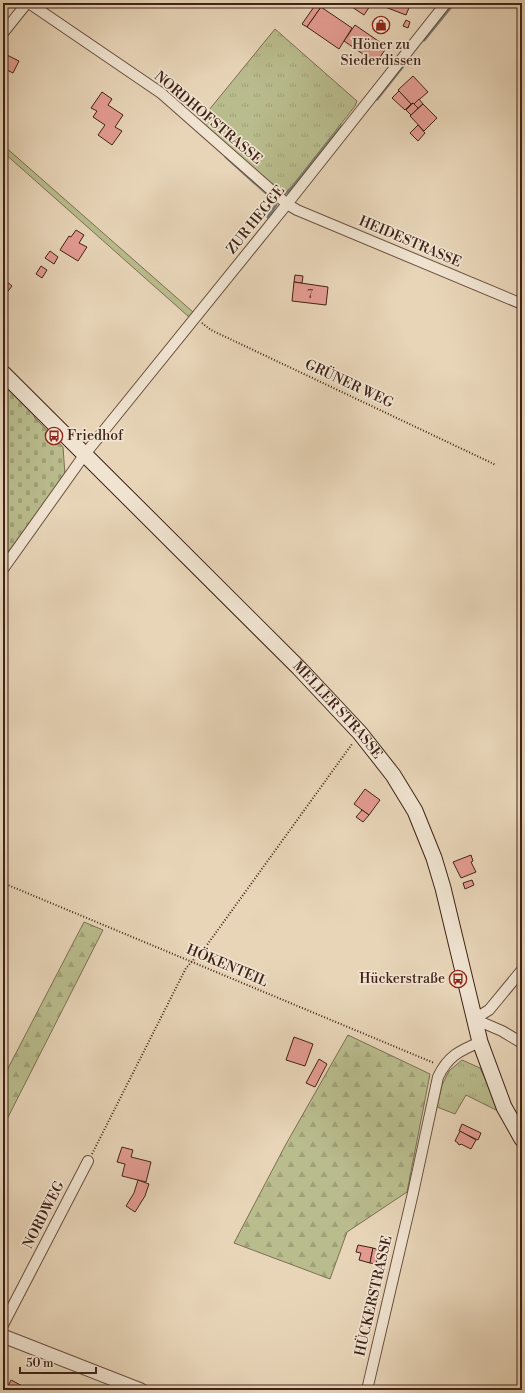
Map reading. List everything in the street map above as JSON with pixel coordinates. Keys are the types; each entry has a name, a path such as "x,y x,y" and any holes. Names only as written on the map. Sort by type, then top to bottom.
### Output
{"main road":[{"name":"MELLER STRASSE","path":"3,372 299,668 360,733 393,775 412,805 434,858 443,888 480,1042 492,1078 504,1107 522,1139"}],"street":[{"path":"3,32 28,3"},
{"name":"NORDHOFSTRASSE","path":"28,3 161,93 287,204"},
{"name":"ZUR HEGGE","path":"3,569 85,454 287,204 446,3"},
{"name":"HEIDESTRASSE","path":"287,204 297,210 522,304"},
{"path":"474,1018 488,1010 522,970"},
{"path":"474,1018 502,1031 522,1044"},
{"name":"HÜCKERSTRASSE","path":"367,1390 413,1193 438,1077 443,1066 451,1057 463,1049 480,1042"},
{"name":"NORDWEG","path":"3,1325 88,1161"},
{"path":"3,1336 141,1390"}],"path":[{"name":"GRÜNER WEG","path":"194,318 210,330 496,465"},
{"path":"88,1161 186,968 207,945 360,733"},
{"name":"HÖKENTEIL","path":"3,883 428,1062 443,1066"}],"green space":[{"path":"275,29 357,101 355,106 285,195 200,121"},
{"path":"3,145 193,312 189,317 3,152"},
{"path":"3,383 35,415 34,417 63,447 65,475 3,559"},
{"path":"84,922 103,930 3,1127 3,1078"},
{"path":"348,1035 430,1074 407,1192 347,1232 330,1279 234,1243 286,1144"},
{"path":"462,1060 480,1068 498,1111 466,1095 455,1114 437,1107 442,1085 449,1071"}],"building":[{"path":"317,3 322,3 326,6 323,9"},
{"path":"346,3 372,3 364,15"},
{"path":"386,3 411,3 406,15 385,7"},
{"path":"316,4 321,7 307,27 302,24"},
{"path":"321,7 352,28 339,49 307,27"},
{"path":"406,20 410,22 408,28 403,26"},
{"path":"355,25 387,47 376,63 344,41"},
{"path":"3,53 19,61 13,73 7,70 5,73 3,72"},
{"path":"413,76 428,92 414,104 411,104 398,90"},
{"path":"399,91 411,104 405,110 392,98"},
{"path":"102,92 112,99 108,105 123,115 115,127 122,131 112,145 98,135 105,125 93,117 97,111 91,108"},
{"path":"419,99 423,104 418,108 414,104"},
{"path":"413,103 418,108 411,115 406,110"},
{"path":"423,104 437,118 424,131 410,116"},
{"path":"418,125 425,133 418,141 410,133"},
{"path":"76,230 84,235 79,243 87,247 78,261 60,250 69,236 71,237"},
{"path":"50,251 58,257 54,264 45,258"},
{"path":"41,266 47,270 42,278 36,274"},
{"path":"295,275 303,276 302,283 294,282"},
{"path":"6,281 12,286 5,295 3,294 3,285"},
{"path":"294,282 328,287 326,305 292,301"},
{"path":"365,789 380,800 369,815 354,804"},
{"path":"362,810 369,815 363,822 356,817"},
{"path":"471,855 473,861 471,862 476,872 461,878 453,862"},
{"path":"472,880 474,885 465,889 463,883"},
{"path":"294,1037 313,1044 305,1066 286,1060"},
{"path":"319,1059 327,1064 315,1087 306,1083"},
{"path":"462,1124 481,1133 478,1140 459,1131"},
{"path":"460,1131 476,1140 471,1149 458,1144 455,1141"},
{"path":"122,1147 133,1150 131,1157 151,1162 146,1182 122,1176 125,1164 117,1162"},
{"path":"138,1180 149,1184 145,1196 135,1212 126,1206 134,1193"},
{"path":"358,1245 373,1248 370,1263 359,1260 361,1253 356,1252"},
{"path":"373,1248 379,1250 376,1264 370,1263"},
{"path":"11,1380 28,1389 15,1390 8,1386"}],"waterway":[{"path":"424,40 454,3"},
{"path":"377,99 407,61"},
{"path":"281,193 286,193 292,188 342,126"},
{"path":"226,157 274,200 276,205 268,217"}],"place":[{"name":"Höner zu Siederdissen","path":"381,25"},
{"name":"Friedhof","path":"54,436"},
{"name":"Hückerstraße","path":"458,979"}]}
